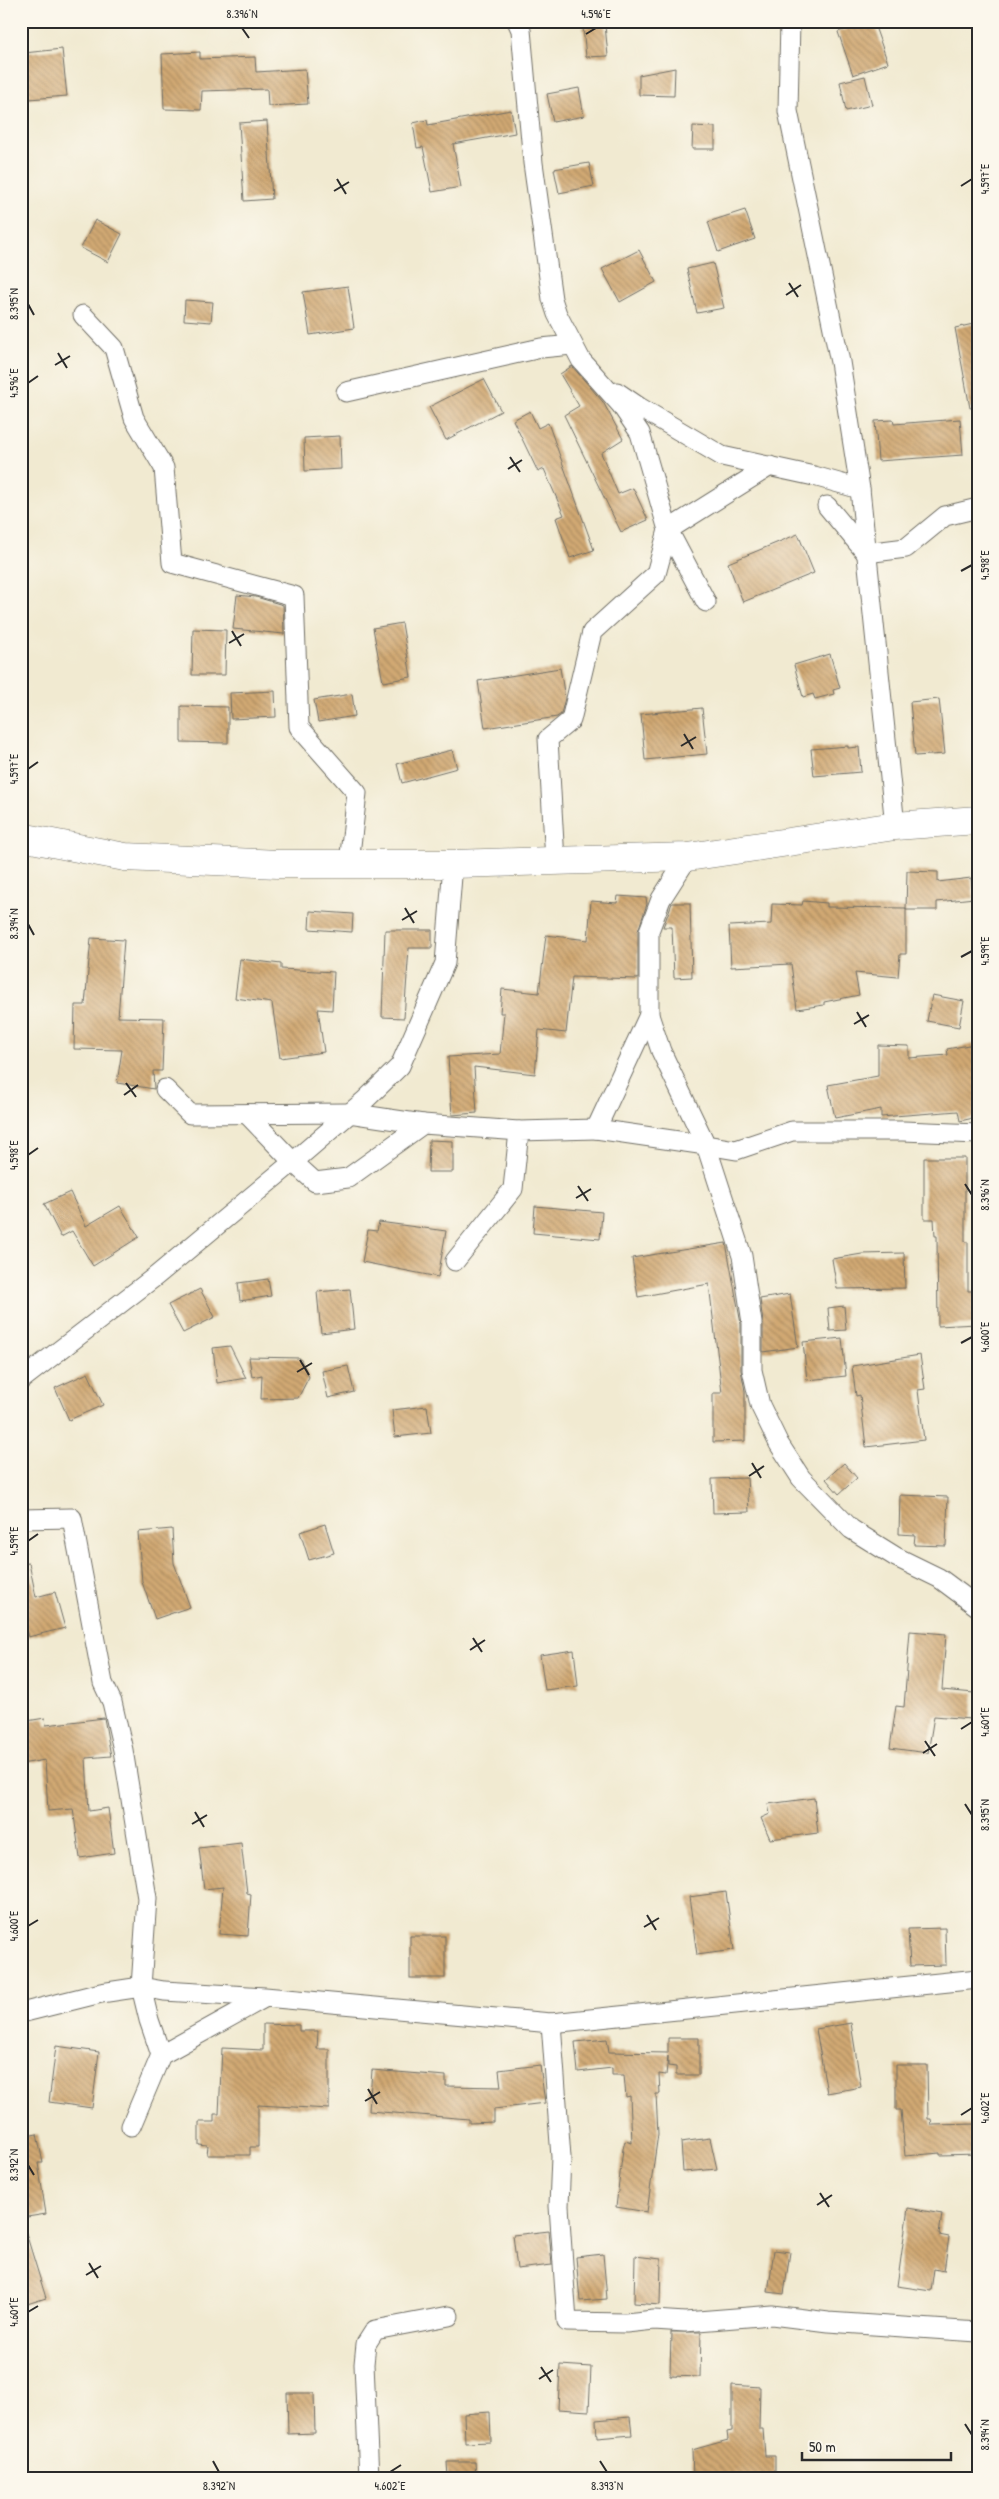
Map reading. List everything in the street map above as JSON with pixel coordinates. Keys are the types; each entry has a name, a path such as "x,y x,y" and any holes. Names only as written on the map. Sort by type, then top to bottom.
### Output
{"main road":[{"path":"21,838 125,857 278,864 453,864 688,857 895,826 978,820"}],"street":[{"path":"517,21 521,30 533,163 552,299 557,314 581,360 621,405 640,433 668,530 706,602"},
{"path":"790,21 788,111 840,362 860,490 895,826"},
{"path":"83,315 114,348 134,418 164,468 172,564 294,596 299,727 357,794 349,863"},
{"path":"346,392 541,348 572,345"},
{"path":"600,380 639,407 722,456 814,476 860,490"},
{"path":"555,860 548,739 571,720 592,632 656,574 668,530 770,466"},
{"path":"826,506 866,553"},
{"path":"866,553 906,548 945,516 978,508"},
{"path":"688,857 661,899 649,931 649,1015 661,1051 706,1145 742,1256 752,1323 752,1370 760,1405 779,1444 801,1478 851,1529 896,1557 939,1578 978,1607"},
{"path":"21,1380 156,1276 293,1162 400,1066 445,963 453,864"},
{"path":"596,1129 649,1015"},
{"path":"165,1089 190,1114 349,1113 423,1124 519,1131 596,1129 736,1150 792,1131 903,1131 978,1134"},
{"path":"247,1114 315,1182 348,1178 423,1124"},
{"path":"455,1261 513,1189 519,1131"},
{"path":"21,1519 72,1518 103,1683 112,1702 123,1750 147,1898 141,1987 149,2020 161,2055"},
{"path":"21,2013 101,1993 141,1987 164,1991 265,1997 551,2023 978,1979"},
{"path":"131,2126 161,2055 265,1997"},
{"path":"551,2023 561,2157 559,2206 567,2322 626,2323 654,2320 685,2322 772,2315 828,2322 978,2332"},
{"path":"369,2478 364,2364 366,2344 375,2330 449,2316"}],"building":[{"path":"873,21 888,63 853,75 838,32"},
{"path":"605,25 608,56 586,57 583,27"},
{"path":"62,49 67,96 29,99 24,53"},
{"path":"200,52 200,59 255,57 256,72 305,69 308,104 268,106 267,89 202,91 201,110 164,109 162,54"},
{"path":"675,68 674,96 639,95 639,75"},
{"path":"865,76 872,105 846,111 840,82"},
{"path":"579,88 584,116 553,122 547,94"},
{"path":"511,110 515,133 453,144 461,187 432,192 423,147 417,148 413,123 427,120 428,125"},
{"path":"267,121 272,199 244,201 239,123"},
{"path":"693,126 715,127 715,149 692,149"},
{"path":"589,163 594,186 559,193 554,169"},
{"path":"745,210 755,239 718,252 708,222"},
{"path":"95,220 122,234 108,262 81,248"},
{"path":"639,250 656,282 620,302 602,269"},
{"path":"713,263 724,308 697,313 687,269"},
{"path":"348,286 354,328 310,335 303,292"},
{"path":"185,300 213,302 211,322 184,320"},
{"path":"978,323 978,407 970,408 955,328"},
{"path":"572,366 603,402 623,439 601,453 618,494 633,488 648,520 621,532 564,415 579,406 560,374"},
{"path":"484,379 501,411 446,440 429,407"},
{"path":"530,411 538,428 548,423 594,550 570,558 556,518 564,515 544,469 538,472 513,420"},
{"path":"960,419 963,455 878,461 875,421 893,420 894,424"},
{"path":"340,436 341,469 305,471 304,438"},
{"path":"798,534 814,573 743,602 728,563"},
{"path":"237,595 256,597 283,605 284,634 233,629"},
{"path":"402,623 411,677 383,682 373,628"},
{"path":"193,629 226,630 225,675 192,675"},
{"path":"830,654 840,688 833,690 834,694 815,699 813,694 803,697 794,665"},
{"path":"560,668 565,698 561,714 557,717 485,728 478,681"},
{"path":"275,691 276,717 231,719 230,693"},
{"path":"352,694 355,716 318,722 314,700"},
{"path":"939,699 945,754 915,756 910,702"},
{"path":"181,706 228,707 228,743 181,742"},
{"path":"702,708 707,754 645,760 641,714"},
{"path":"848,746 848,748 859,747 861,772 814,776 811,749"},
{"path":"452,750 457,768 402,783 397,764"},
{"path":"907,871 938,872 938,882 971,878 974,898 937,902 937,910 906,910"},
{"path":"618,896 646,898 647,904 638,931 638,979 572,977 566,1033 539,1030 535,1074 474,1067 477,1113 452,1115 448,1057 500,1054 504,1013 500,1013 502,989 539,993 546,935 588,940 591,901 617,903"},
{"path":"803,901 827,903 827,907 906,908 906,954 900,954 898,977 855,973 859,995 824,1002 824,1005 797,1009 791,964 731,967 729,926 771,924 772,904 802,905"},
{"path":"672,903 690,903 692,977 674,978 672,927 663,927"},
{"path":"310,911 353,914 352,932 309,929"},
{"path":"385,930 432,930 432,948 409,948 404,1018 382,1017"},
{"path":"91,938 124,940 118,1017 164,1018 162,1071 153,1071 154,1089 117,1083 122,1050 74,1049 75,1005 85,1005"},
{"path":"240,959 281,964 281,969 334,972 332,1010 318,1009 324,1052 280,1058 272,1003 235,998"},
{"path":"932,995 964,1001 959,1027 927,1021"},
{"path":"974,1044 978,1067 978,1117 960,1121 958,1111 881,1117 881,1109 835,1118 828,1085 878,1076 878,1045 909,1046 909,1058 948,1055 947,1049"},
{"path":"429,1140 453,1141 453,1172 428,1172"},
{"path":"924,1158 965,1158 965,1242 968,1242 968,1291 975,1291 977,1324 938,1326 937,1236 935,1236 934,1219 924,1219"},
{"path":"70,1192 86,1226 120,1206 139,1237 93,1266 72,1231 61,1237 44,1204"},
{"path":"535,1206 602,1212 600,1239 533,1233"},
{"path":"379,1222 446,1231 438,1277 362,1262 368,1230 377,1231"},
{"path":"726,1243 741,1324 741,1370 745,1391 745,1441 713,1442 713,1393 722,1393 709,1284 638,1297 632,1258"},
{"path":"904,1253 905,1288 837,1289 832,1259 862,1254"},
{"path":"268,1279 271,1296 240,1301 238,1283"},
{"path":"200,1289 215,1317 183,1333 168,1305"},
{"path":"350,1289 354,1329 321,1333 317,1292"},
{"path":"790,1294 798,1347 763,1352 763,1323 760,1299"},
{"path":"844,1306 846,1330 830,1331 828,1308"},
{"path":"842,1338 846,1376 807,1380 803,1342"},
{"path":"230,1346 246,1378 217,1383 213,1348"},
{"path":"920,1355 925,1389 918,1390 924,1440 866,1447 860,1395 856,1396 852,1366"},
{"path":"249,1357 300,1358 309,1377 298,1398 261,1399 262,1375 252,1377"},
{"path":"348,1366 354,1392 328,1398 322,1371"},
{"path":"88,1373 103,1405 69,1420 55,1388"},
{"path":"427,1406 431,1433 395,1437 392,1410"},
{"path":"844,1463 857,1478 839,1494 826,1479"},
{"path":"747,1478 749,1512 713,1513 712,1479"},
{"path":"900,1495 948,1497 946,1546 914,1545 915,1535 899,1534"},
{"path":"325,1524 334,1553 309,1560 300,1532"},
{"path":"172,1529 174,1563 190,1607 155,1619 142,1582 138,1532"},
{"path":"29,1563 36,1597 55,1592 65,1628 28,1637 21,1613 21,1564"},
{"path":"910,1631 946,1634 942,1690 974,1693 971,1719 934,1716 928,1753 890,1748 896,1706 904,1707"},
{"path":"574,1650 578,1686 545,1690 540,1655"},
{"path":"45,1718 46,1725 104,1718 111,1756 86,1758 89,1811 108,1808 114,1853 80,1858 73,1809 48,1811 45,1760 21,1764 21,1722"},
{"path":"814,1798 818,1833 770,1839 761,1818 770,1814 768,1804"},
{"path":"241,1843 247,1893 251,1894 248,1936 219,1934 223,1887 204,1889 199,1848"},
{"path":"726,1892 734,1950 697,1955 689,1897"},
{"path":"945,1928 946,1965 910,1966 908,1929"},
{"path":"410,1936 445,1936 445,1978 410,1978"},
{"path":"851,2023 861,2087 827,2093 816,2029"},
{"path":"263,2024 299,2025 299,2031 318,2031 317,2049 329,2049 329,2109 258,2105 258,2147 250,2147 250,2155 207,2155 208,2146 199,2145 199,2122 214,2122 214,2114 219,2114 222,2048 263,2050"},
{"path":"668,2038 699,2038 699,2075 676,2075 676,2067 668,2066 668,2056 666,2075 659,2074 660,2094 656,2094 658,2134 647,2212 616,2207 625,2141 632,2143 630,2096 626,2097 624,2075 612,2075 612,2068 578,2072 575,2042 607,2039 609,2052 668,2053"},
{"path":"56,2046 99,2052 92,2108 49,2102"},
{"path":"540,2065 545,2103 494,2109 494,2122 469,2123 469,2119 369,2111 372,2070 446,2076 446,2086 501,2087 499,2070"},
{"path":"896,2065 927,2065 928,2119 931,2119 932,2125 977,2124 977,2154 940,2155 940,2153 905,2156 901,2110 896,2110"},
{"path":"37,2134 43,2163 38,2163 46,2214 21,2218 21,2137"},
{"path":"710,2138 717,2169 683,2172 681,2142"},
{"path":"908,2208 942,2214 939,2235 949,2237 944,2271 934,2269 931,2291 897,2286"},
{"path":"21,2230 25,2230 46,2298 21,2306"},
{"path":"549,2231 552,2265 517,2269 513,2235"},
{"path":"774,2250 790,2252 784,2294 768,2292"},
{"path":"603,2254 607,2299 580,2301 576,2257"},
{"path":"635,2256 661,2259 660,2305 634,2303"},
{"path":"671,2332 701,2332 700,2377 670,2376"},
{"path":"560,2365 591,2367 589,2411 558,2409"},
{"path":"732,2385 760,2387 759,2429 763,2429 765,2456 775,2456 775,2478 693,2478 692,2450 728,2440 727,2432 732,2431"},
{"path":"287,2393 314,2393 315,2433 288,2434"},
{"path":"490,2412 491,2442 465,2443 464,2414"},
{"path":"630,2417 632,2435 597,2438 596,2420"},
{"path":"447,2462 475,2462 476,2478 448,2478"}]}
